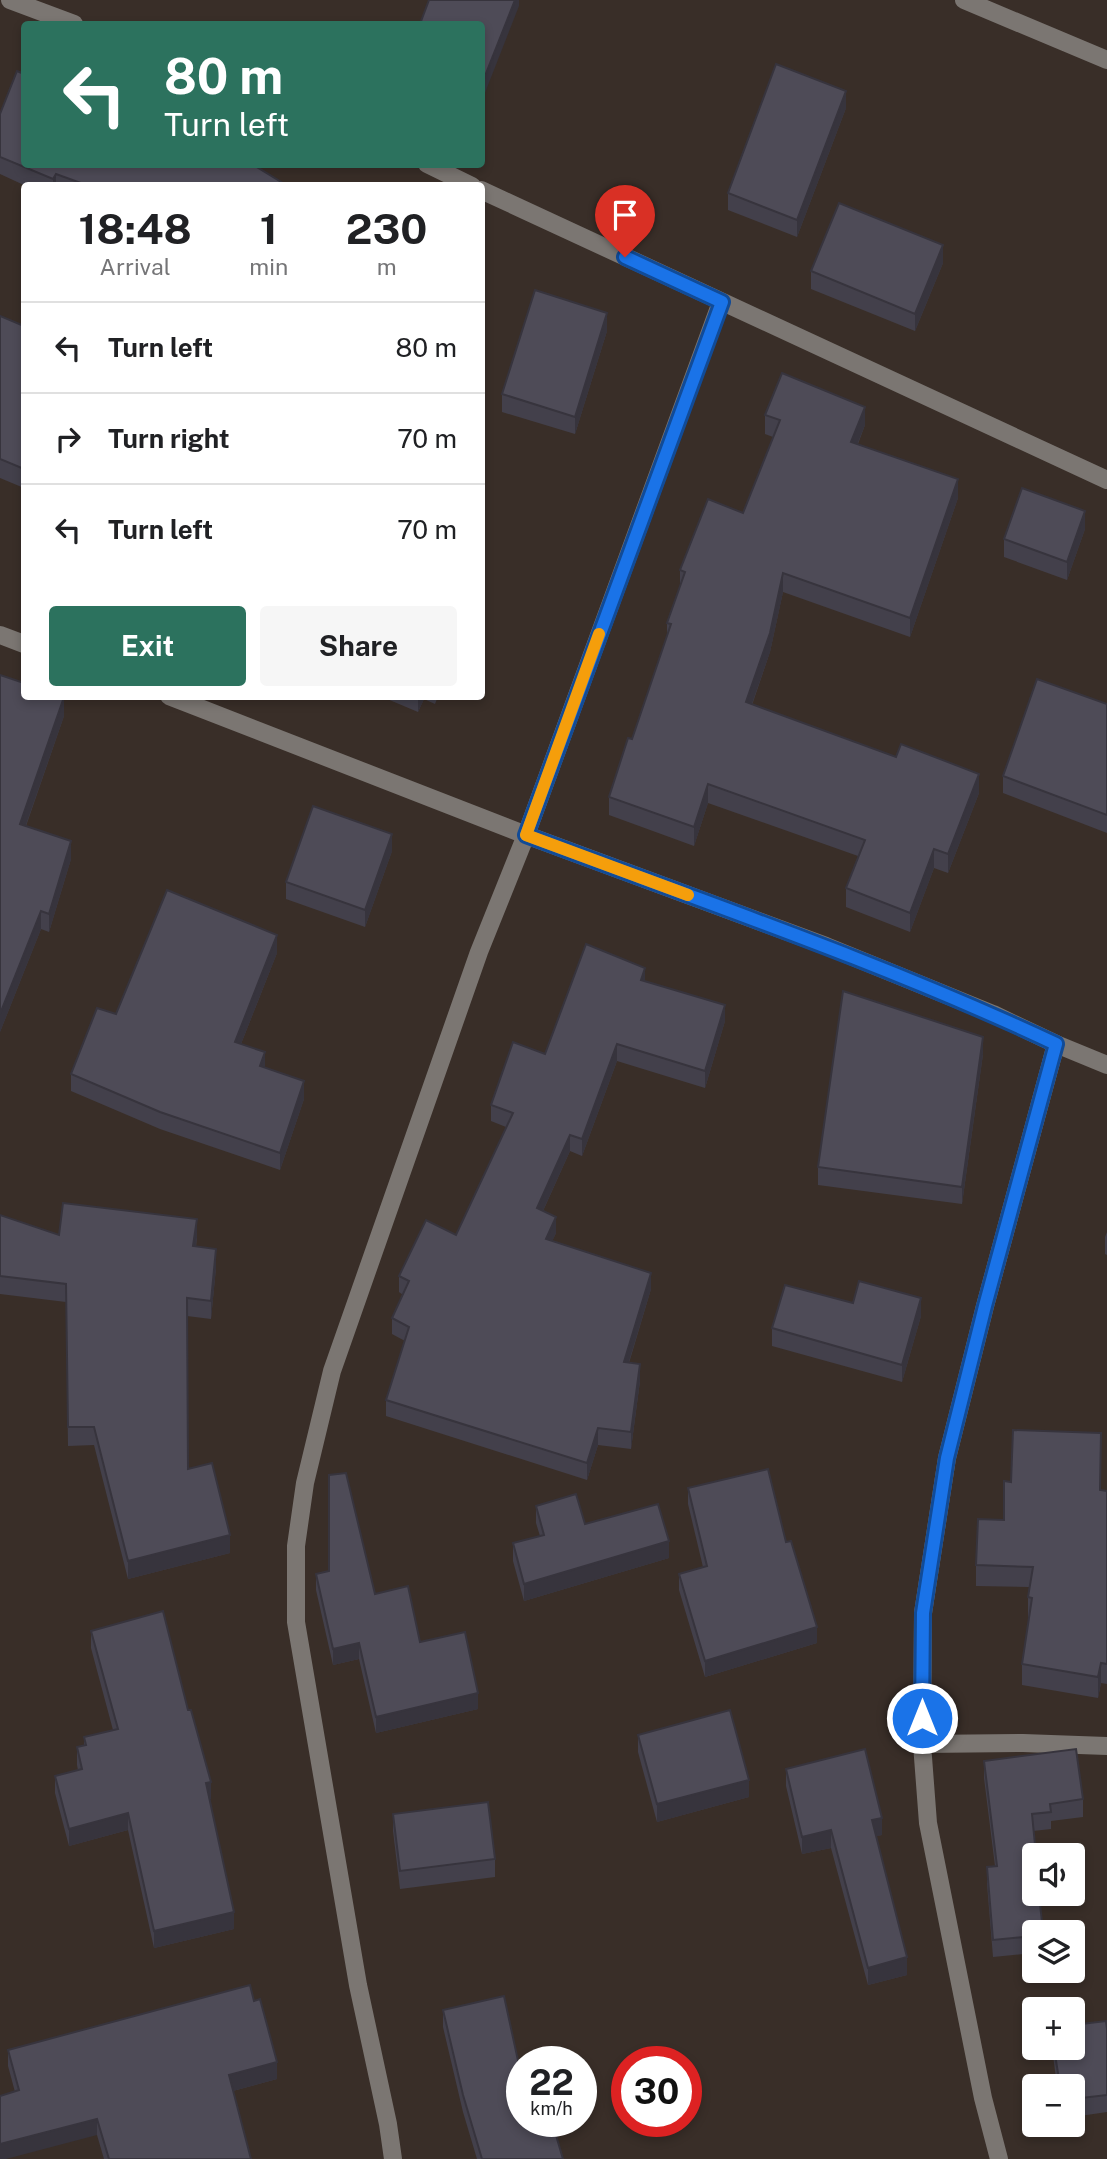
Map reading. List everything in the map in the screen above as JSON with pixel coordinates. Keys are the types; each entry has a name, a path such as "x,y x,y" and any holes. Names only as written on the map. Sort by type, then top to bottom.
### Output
{"street":[{"path":"10,0 66,21"},
{"path":"964,0 1107,60"},
{"path":"435,168 464,182"},
{"path":"485,192 1107,480"},
{"path":"393,2159 358,1985 296,1622 296,1546 305,1483 332,1371 479,952 526,835 722,302"},
{"path":"0,635 21,643"},
{"path":"179,700 526,835 825,946 993,1014 1107,1065"},
{"path":"999,2159 983,2098 928,1823 922,1744 923,1613 947,1458 1056,1044"},
{"path":"922,1744 1023,1742 1107,1746"}],"building":[{"path":"429,0 515,0 485,76 485,21 421,21"},
{"path":"776,64 846,91 797,220 728,193"},
{"path":"17,71 21,73 21,166 0,157 0,114"},
{"path":"26,168 258,168 281,182 78,182 56,174 53,179"},
{"path":"839,203 943,245 915,314 811,271"},
{"path":"535,290 607,313 575,417 502,394"},
{"path":"0,316 21,325 21,468 0,459"},
{"path":"782,373 865,407 851,442 958,479 910,618 783,573 770,633 746,702 896,757 901,744 979,774 948,854 934,849 910,913 846,888 865,840 708,784 694,827 609,797 671,624 667,623 685,572 680,570 708,499 743,513 780,420 765,415"},
{"path":"1022,488 1085,511 1067,562 1004,539"},
{"path":"0,675 21,682 21,700 63,700 20,824 71,841 49,914 41,911 0,1014"},
{"path":"1037,679 1107,704 1107,815 1003,776"},
{"path":"313,806 392,834 365,910 286,882"},
{"path":"167,890 277,935 235,1042 265,1052 260,1066 304,1081 280,1153 160,1112 71,1074 97,1008 116,1014"},
{"path":"586,944 645,968 641,980 725,1005 705,1071 617,1044 582,1139 570,1135 537,1208 556,1217 546,1239 651,1273 624,1362 640,1364 631,1432 598,1428 587,1463 386,1400 409,1327 392,1318 409,1281 399,1276 426,1220 456,1235 513,1113 491,1105 513,1042 545,1054"},
{"path":"843,991 983,1037 962,1187 818,1167"},
{"path":"63,1203 197,1219 193,1246 216,1249 211,1301 187,1298 188,1469 212,1463 230,1535 128,1561 94,1427 68,1427 66,1284 0,1276 0,1215 59,1235"},
{"path":"859,1281 921,1298 902,1365 772,1328 785,1285 853,1303"},
{"path":"1013,1430 1101,1433 1100,1490 1107,1491 1107,1664 1101,1663 1098,1677 1022,1664 1032,1598 1028,1597 1033,1567 976,1565 978,1519 1004,1520 1004,1481 1011,1482"},
{"path":"768,1469 786,1542 791,1541 817,1627 705,1661 679,1574 707,1566 688,1488"},
{"path":"346,1473 375,1594 408,1586 420,1642 465,1632 478,1693 376,1717 359,1643 333,1649 316,1574 329,1571 329,1475"},
{"path":"576,1494 585,1524 658,1504 669,1541 524,1584 513,1543 544,1535 536,1506"},
{"path":"163,1611 188,1710 191,1710 211,1782 206,1783 234,1912 154,1931 128,1813 69,1829 55,1776 82,1769 77,1747 86,1745 84,1737 118,1729 91,1631"},
{"path":"730,1710 749,1780 657,1804 638,1735"},
{"path":"865,1749 882,1818 872,1820 907,1957 868,1968 831,1830 802,1837 786,1769"},
{"path":"1076,1749 1083,1799 1050,1804 1051,1812 1032,1814 1035,1843 1022,1843 1022,1906 1040,1906 1042,1920 1022,1920 1022,1937 993,1940 987,1867 997,1866 984,1761"},
{"path":"488,1802 495,1859 400,1871 393,1814"},
{"path":"250,1985 254,2001 260,1999 277,2062 229,2075 251,2159 109,2159 97,2119 0,2144 0,2096 19,2090 8,2050"},
{"path":"504,1996 515,2046 506,2046 506,2137 557,2137 563,2159 482,2159 463,2095 443,2010"},
{"path":"1106,2021 1107,2095 1085,2098 1085,2074 1058,2074 1056,2060 1085,2060 1085,2024"}],"slow traffic":[{"path":"599,634 526,835 688,895"}],"route":[{"path":"625,257 722,302 526,835 825,946 993,1014 1056,1044 947,1458 923,1613 922,1718"}]}
